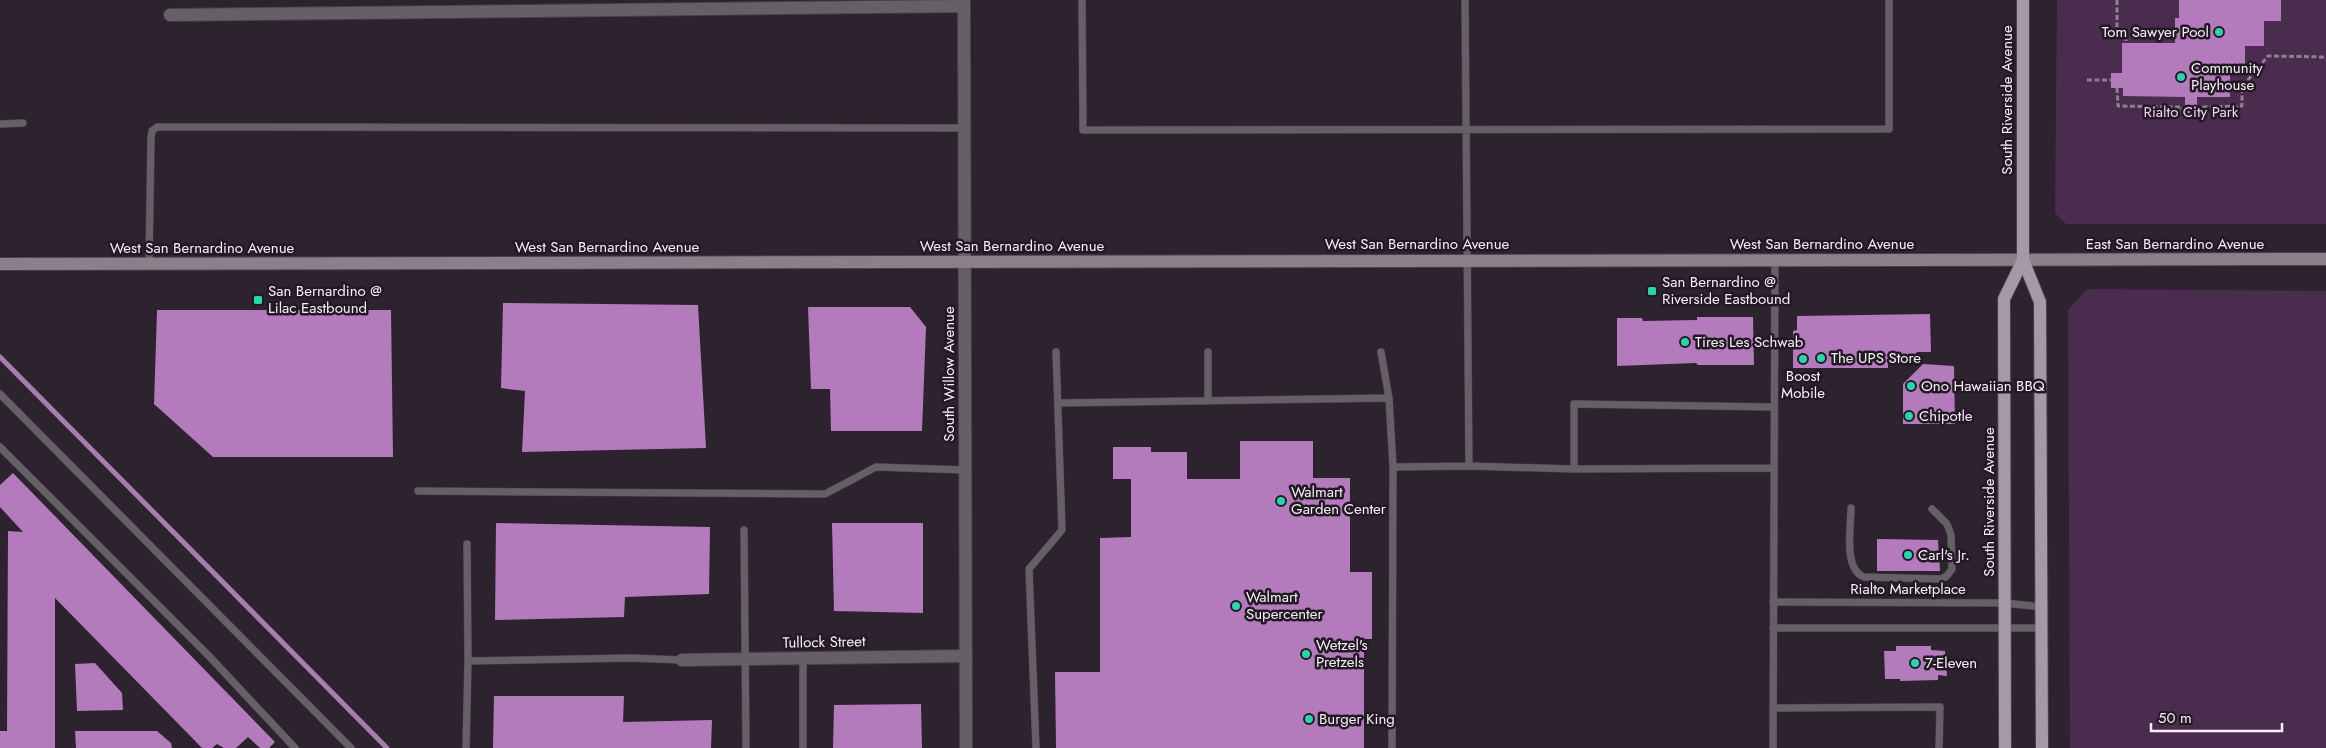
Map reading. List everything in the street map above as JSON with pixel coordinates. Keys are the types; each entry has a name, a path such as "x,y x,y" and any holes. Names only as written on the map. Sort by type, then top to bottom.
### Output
{"main road":[{"name":"South Riverside Avenue","path":"2023,0 2024,260 2040,302 2042,748"},
{"name":"East San Bernardino Avenue","path":"2024,260 2326,259"},
{"name":"South Riverside Avenue","path":"2005,748 2004,299 2024,260"},
{"name":"West San Bernardino Avenue","path":"0,264 2024,260"}],"street":[{"path":"170,15 964,3"},
{"name":"South Willow Avenue","path":"964,3 966,748"},
{"name":"Tullock Street","path":"682,660 966,656"}],"lane":[{"path":"1082,0 1083,130 1889,129 1889,0"},
{"path":"1465,0 1464,130 1468,260 1469,466"},
{"path":"0,124 23,123"},
{"path":"149,264 151,138 152,131 158,127 964,128"},
{"path":"1773,748 1775,260"},
{"path":"1036,748 1029,570 1062,530 1056,352"},
{"path":"1208,352 1208,400"},
{"path":"1381,352 1389,398 1393,467 1392,748"},
{"path":"0,394 351,748"},
{"path":"1058,403 1389,398"},
{"path":"1574,469 1574,404 1774,407"},
{"path":"0,447 208,655 295,748"},
{"path":"1393,467 1469,466 1574,469 1774,468"},
{"path":"418,491 825,494 876,467 965,470"},
{"path":"1851,508 1851,561 1858,574 1864,577 1941,579 1947,576 1952,569 1951,535 1947,524 1932,509"},
{"path":"744,530 746,748"},
{"path":"466,748 468,661 467,544"},
{"name":"Rialto Marketplace","path":"1773,602 2005,603 2042,606"},
{"path":"1773,628 2042,628"},
{"path":"468,661 631,658 682,660"},
{"path":"802,658 803,748"},
{"path":"1773,708 1940,707 1939,748"}],"path":[{"path":"2117,0 2117,36 2126,36 2126,42"},
{"path":"2117,88 2118,106 2182,107 2182,112 2200,112 2200,107 2242,106 2242,87 2268,56 2326,57"},
{"path":"2087,80 2111,80"}],"green space":[{"name":"Rialto City Park","path":"2057,0 2326,0 2326,224 2066,224 2055,213"},
{"path":"2087,289 2326,291 2326,748 2070,748 2068,310"}],"building":[{"path":"2179,0 2281,0 2281,21 2264,21 2264,46 2245,46 2245,65 2230,65 2230,97 2197,97 2197,109 2185,109 2185,97 2123,96 2123,88 2111,88 2111,73 2122,73 2122,43 2175,43 2175,18 2179,18"},
{"path":"503,303 698,305 706,448 522,452 525,391 501,388"},
{"path":"808,307 910,307 926,327 922,431 831,431 830,389 811,389"},
{"path":"157,310 391,310 393,457 213,457 154,404"},
{"path":"1930,314 1931,352 1917,352 1906,363 1888,363 1888,368 1793,368 1793,331 1797,330 1797,316"},
{"name":"Tires Les Schwab","path":"1697,317 1753,317 1754,365 1698,365 1696,363 1617,366 1617,318 1642,318 1643,321 1697,320"},
{"path":"1923,364 1954,366 1955,424 1903,424 1903,384"},
{"name":"Walmart Supercenter","path":"1240,441 1313,441 1313,478 1350,478 1350,572 1372,572 1372,639 1364,639 1364,748 1056,748 1055,672 1100,672 1100,538 1131,537 1131,479 1113,479 1113,447 1151,447 1151,452 1187,452 1187,479 1240,479"},
{"path":"13,473 275,742 269,748 260,748 248,737 236,748 224,748 217,744 212,748 202,748 55,598 55,748 0,748 0,731 7,731 8,531 23,532 0,507 0,485"},
{"path":"496,523 710,527 709,594 625,597 624,617 495,620"},
{"path":"832,523 923,523 923,613 834,611"},
{"name":"Carl's Jr.","path":"1877,539 1938,540 1940,571 1877,571"},
{"name":"7-Eleven","path":"1896,646 1931,646 1931,650 1945,651 1947,676 1938,675 1938,680 1900,681 1900,679 1885,679 1884,651 1896,651"},
{"path":"95,663 122,693 123,710 77,711 75,664"},
{"path":"494,696 624,696 623,722 712,720 711,748 493,748"},
{"path":"921,704 922,748 833,748 834,705"},
{"path":"75,731 157,731 171,743 172,748 76,748"}],"waterway":[{"path":"0,357 387,748"}],"place":[{"name":"Tom Sawyer Pool","path":"2219,32"},
{"name":"Community Playhouse","path":"2181,77"},
{"name":"San Bernardino @ Riverside Eastbound","path":"1652,291"},
{"name":"San Bernardino @ Lilac Eastbound","path":"258,300"},
{"name":"Tires Les Schwab","path":"1685,342"},
{"name":"The UPS Store","path":"1821,358"},
{"name":"Boost Mobile","path":"1803,359"},
{"name":"Ono Hawaiian BBQ","path":"1911,386"},
{"name":"Chipotle","path":"1909,416"},
{"name":"Walmart Garden Center","path":"1281,501"},
{"name":"Carl's Jr.","path":"1908,555"},
{"name":"Walmart Supercenter","path":"1236,606"},
{"name":"Wetzel's Pretzels","path":"1306,654"},
{"name":"7-Eleven","path":"1915,663"},
{"name":"Burger King","path":"1309,719"}]}
